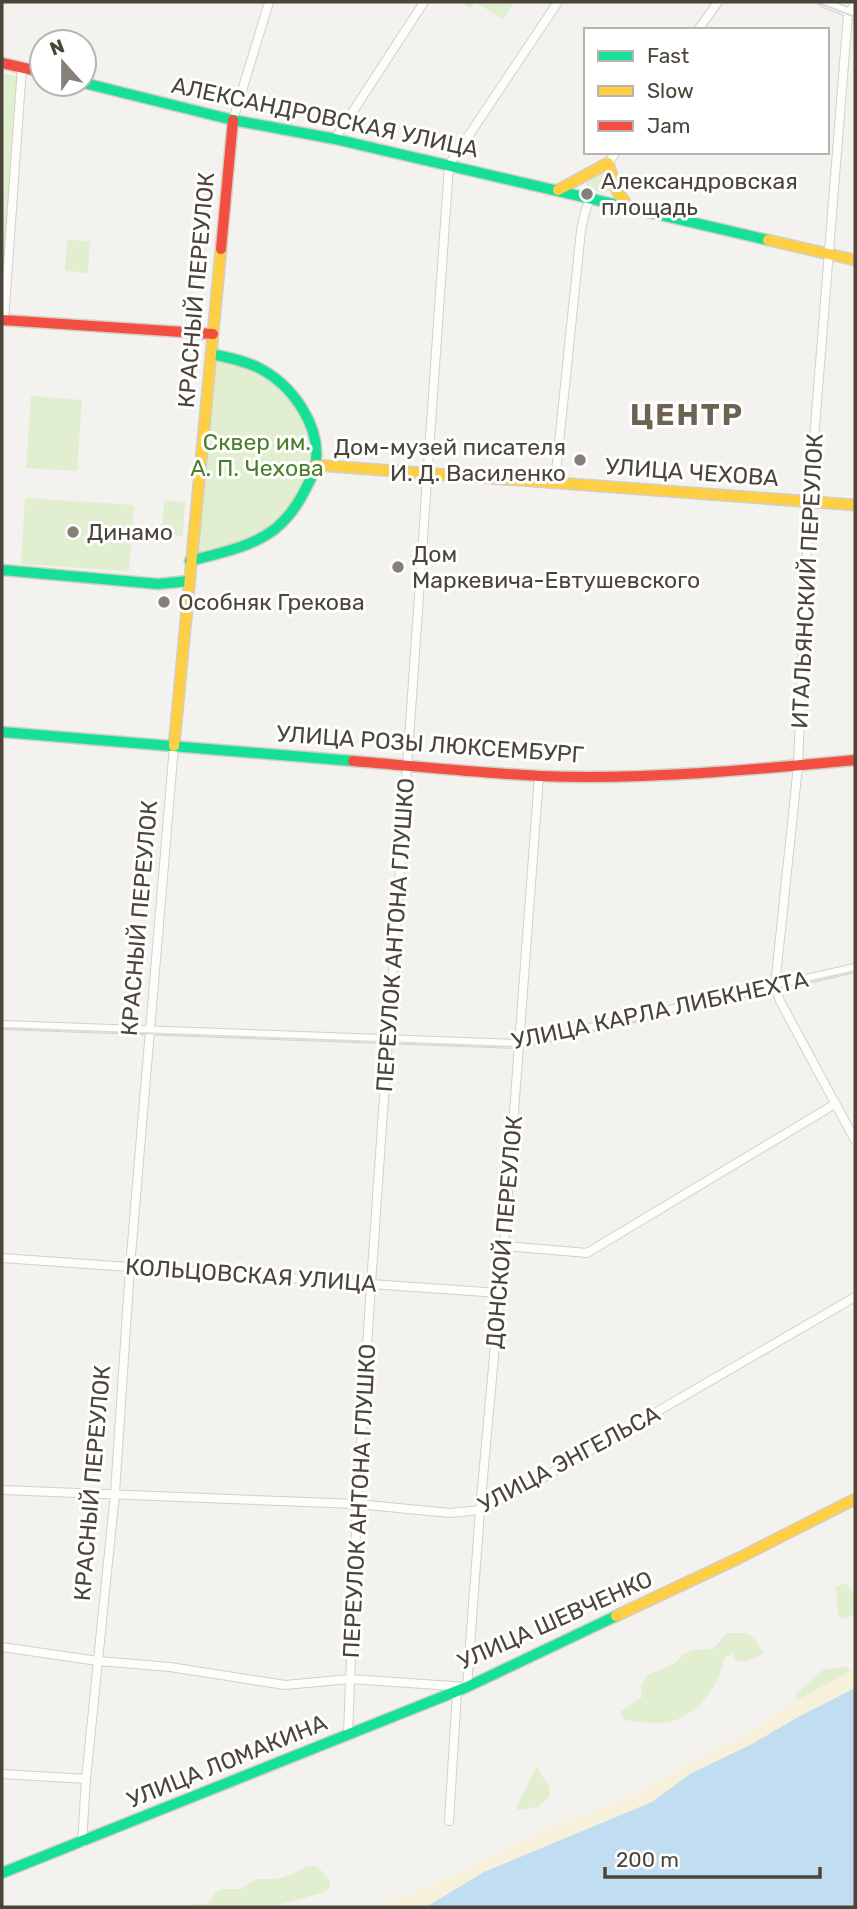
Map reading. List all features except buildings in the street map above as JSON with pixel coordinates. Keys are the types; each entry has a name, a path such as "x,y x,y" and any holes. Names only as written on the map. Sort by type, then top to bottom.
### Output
{"street":[{"name":"КРАСНЫЙ ПЕРЕУЛОК","path":"82,1843 115,1493 130,1267 190,561 233,120 269,2"},
{"path":"335,139 424,2"},
{"name":"ПЕРЕУЛОК АНТОНА ГЛУШКО","path":"348,1734 357,1504 371,1284 449,165 558,2"},
{"path":"699,28 718,2"},
{"path":"822,2 852,14 855,4"},
{"name":"ИТАЛЬЯНСКИЙ ПЕРЕУЛОК","path":"852,14 809,501 799,766 775,986 780,1001 855,1140"},
{"path":"2,63 28,68"},
{"path":"22,67 3,321 213,334"},
{"name":"АЛЕКСАНДРОВСКАЯ УЛИЦА","path":"98,86 233,120 335,139 587,196"},
{"path":"558,190 608,163 615,154"},
{"path":"608,163 617,191 627,205"},
{"path":"581,179 578,188 587,196 855,260"},
{"path":"608,201 616,198 617,191"},
{"path":"555,482 581,230 587,196"},
{"path":"190,561 232,551 264,537 276,528 297,505 310,482 315,465 309,420 292,393 268,372 254,364 211,354"},
{"name":"УЛИЦА ЧЕХОВА","path":"315,465 855,505"},
{"path":"2,570 158,584 189,581"},
{"name":"УЛИЦА РОЗЫ ЛЮКСЕМБУРГ","path":"2,732 539,776 799,766 855,760"},
{"name":"ДОНСКОЙ ПЕРЕУЛОК","path":"449,1821 504,1247 539,776"},
{"name":"УЛИЦА КАРЛА ЛИБКНЕХТА","path":"2,1025 519,1044 855,968"},
{"path":"504,1247 587,1253 835,1104"},
{"name":"КОЛЬЦОВСКАЯ УЛИЦА","path":"2,1258 499,1293"},
{"name":"УЛИЦА ЭНГЕЛЬСА","path":"2,1490 357,1504 450,1513 480,1510 546,1476 855,1297"},
{"name":"УЛИЦА ШЕВЧЕНКО","path":"2,1647 98,1661 170,1667 285,1685 350,1679 462,1690 739,1558 855,1499"},
{"name":"УЛИЦА ЛОМАКИНА","path":"2,1873 462,1690"},
{"path":"2,1774 86,1779"}],"green space":[{"path":"465,2 514,2 503,19 476,3 469,8"},
{"path":"2,74 22,76 2,302"},
{"path":"604,171 610,191 605,193 590,190 586,185 588,179"},
{"path":"67,240 90,241 88,273 65,271"},
{"name":"Сквер им. А. П. Чехова","path":"227,361 249,368 285,394 298,412 306,431 309,452 306,474 286,515 258,536 204,554 196,547 213,365"},
{"path":"31,396 82,400 77,471 26,468"},
{"path":"25,498 134,505 129,571 21,564"},
{"path":"164,500 185,502 183,536 162,535"},
{"path":"846,1583 855,1595 855,1614 844,1619 838,1617 836,1587"},
{"path":"727,1633 747,1633 764,1654 745,1662 736,1660 733,1654 724,1658 718,1679 706,1698 679,1719 657,1723 624,1720 620,1712 642,1697 641,1688 647,1675 675,1663 683,1654 694,1650 713,1649"},
{"path":"846,1667 851,1671 797,1700 795,1697 798,1691 823,1670"},
{"path":"538,1768 549,1787 550,1796 538,1807 519,1810 516,1808 535,1769"},
{"path":"306,1866 317,1866 330,1880 330,1886 325,1892 271,1907 185,1907 209,1903 216,1892 223,1889 241,1889 256,1879 278,1879"}],"sand":[{"path":"855,1669 855,1688 690,1774 652,1802 484,1872 426,1907 374,1907 435,1883 545,1830 638,1794 646,1787 762,1725 790,1704"}],"water":[{"path":"855,1688 855,1907 426,1907 484,1872 652,1802 690,1774"}],"tram line":[{"path":"816,2 855,17"},
{"path":"2,1028 519,1047 855,971"}],"traffic: fast":[{"path":"98,86 233,120 335,139 768,240"},
{"path":"190,561 245,545 275,529 288,517 298,502 315,467 316,452 309,422 302,408 282,384 257,367 211,354"},
{"path":"2,570 158,584 189,581"},
{"path":"2,732 353,761"},
{"path":"2,1873 467,1687 616,1616"}],"traffic: slow":[{"path":"558,190 608,163 617,191 627,205"},
{"path":"768,240 855,260"},
{"path":"174,746 221,249"},
{"path":"315,465 855,505"},
{"path":"616,1616 855,1499"}],"traffic: jam":[{"path":"2,63 28,69"},
{"path":"221,249 233,120"},
{"path":"2,320 213,334"},
{"path":"353,761 540,776 619,777 855,760"}],"place":[{"name":"Александровская площадь","path":"587,194"},
{"name":"Дом-музей писателя И. Д. Василенко","path":"580,460"},
{"name":"Динамо","path":"73,532"},
{"name":"Дом Маркевича-Евтушевского","path":"398,567"},
{"name":"Особняк Грекова","path":"164,602"}],"district":[{"name":"ЦЕНТР","path":"687,415"}]}
